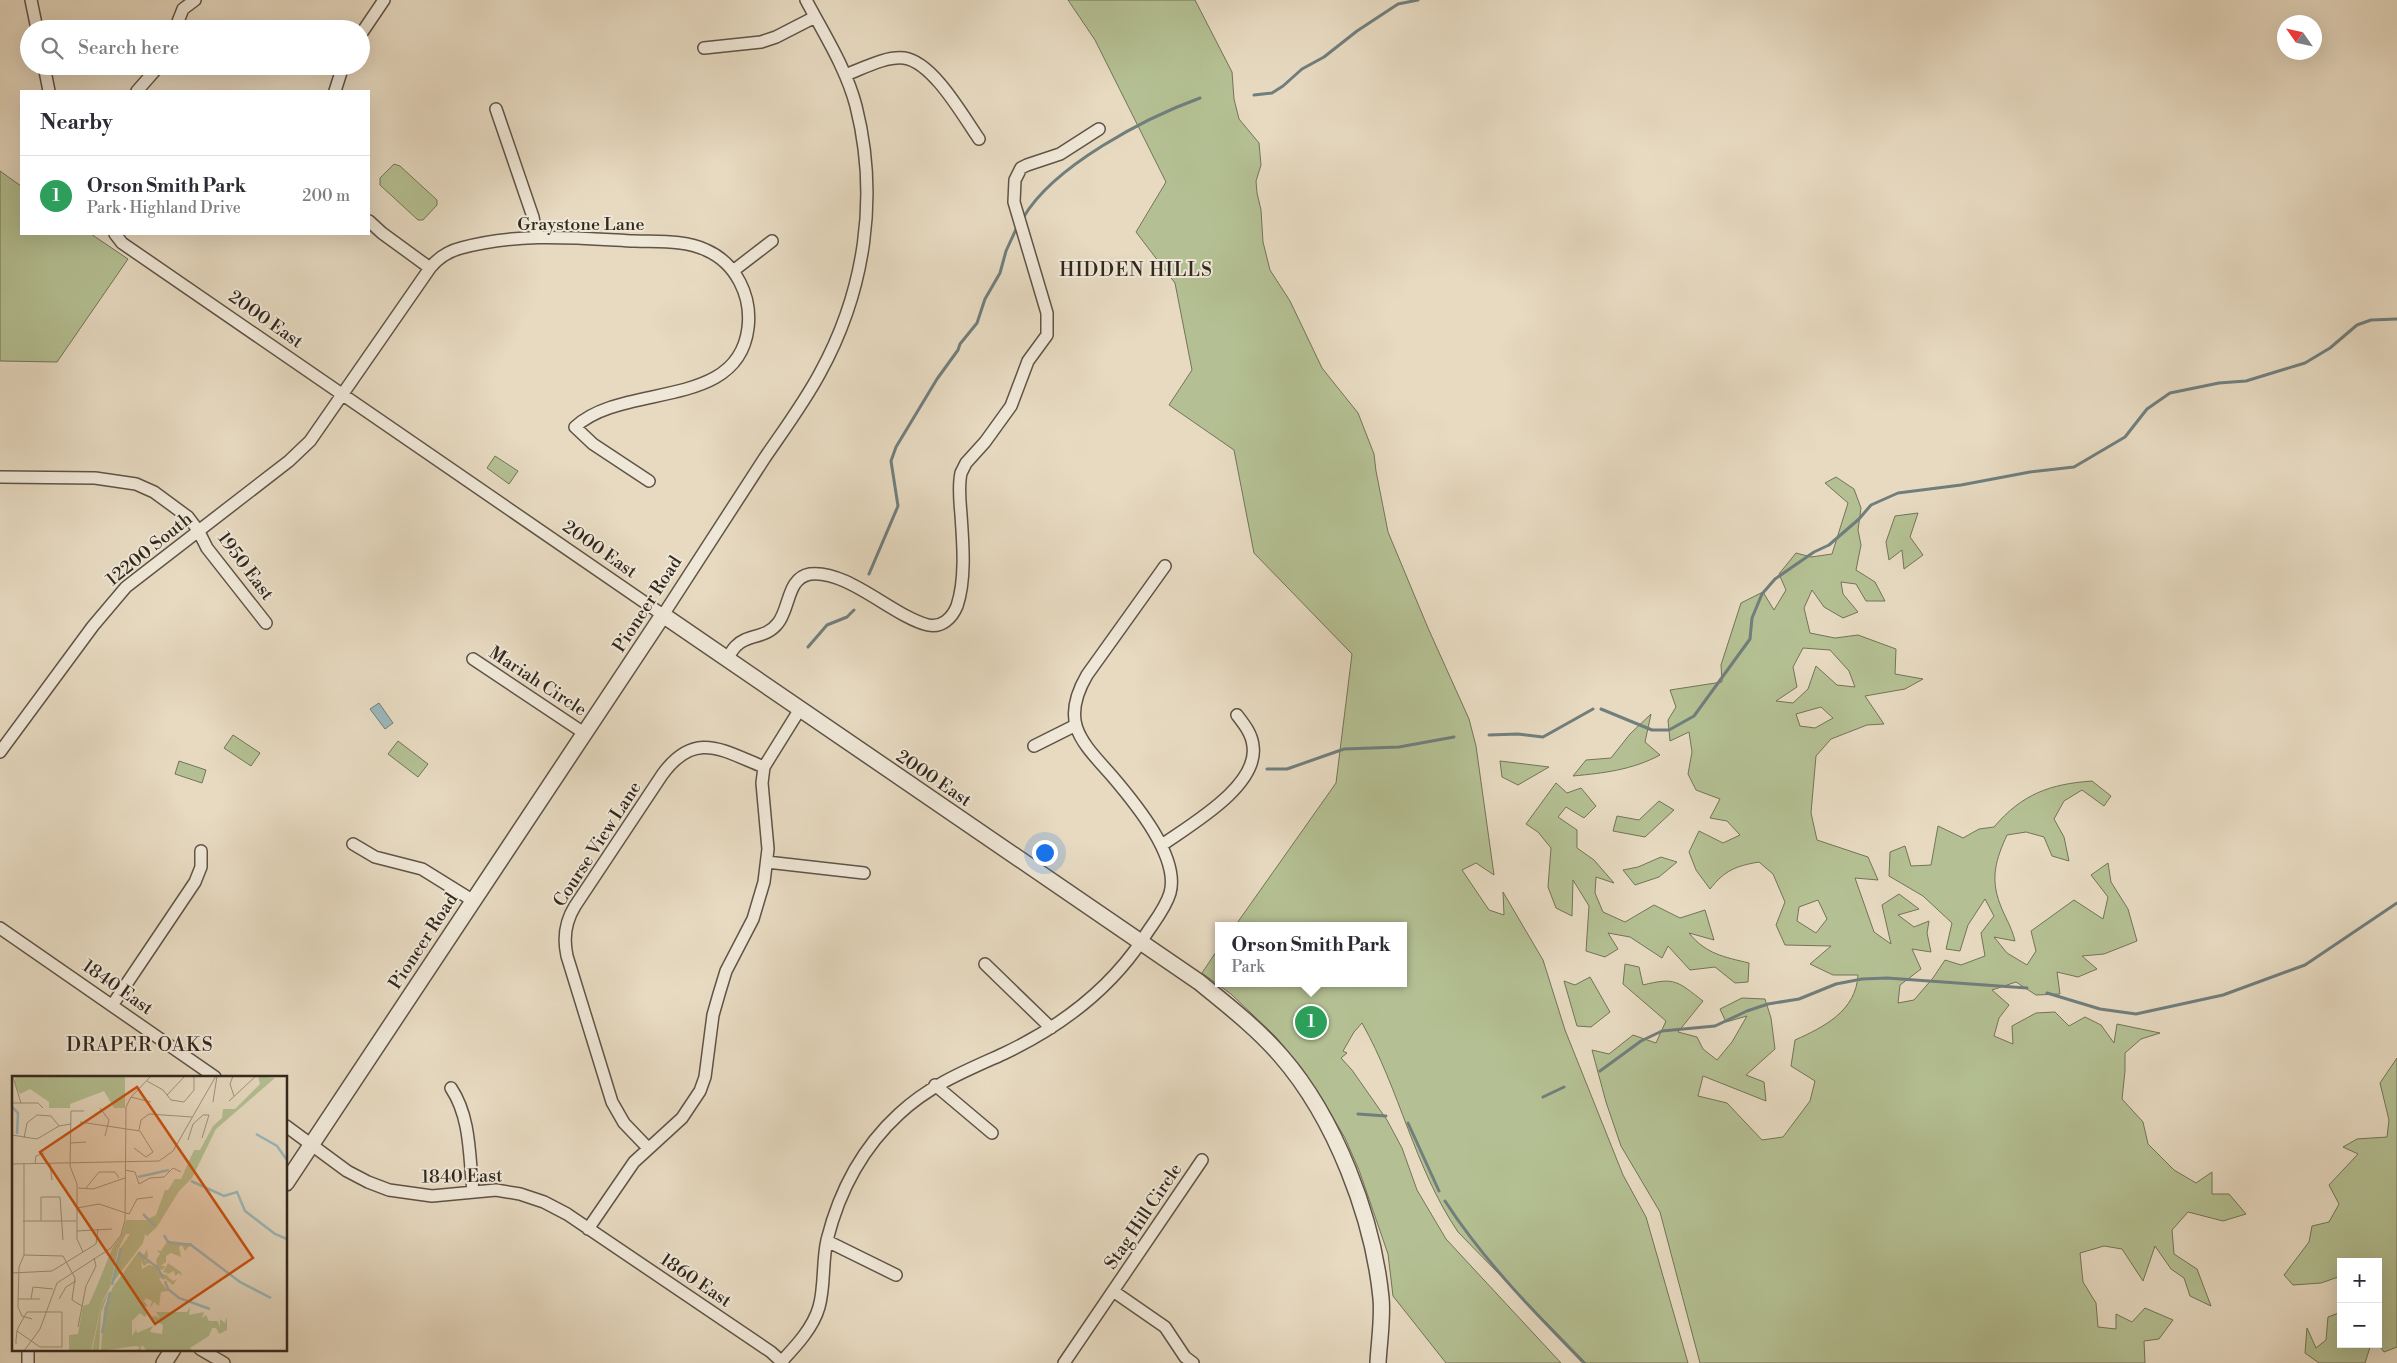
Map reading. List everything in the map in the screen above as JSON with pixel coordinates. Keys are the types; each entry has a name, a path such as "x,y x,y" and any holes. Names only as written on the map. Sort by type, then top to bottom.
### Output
{"street":[{"path":"31,0 34,20"},
{"path":"179,20 183,9 195,0"},
{"path":"370,21 384,0"},
{"name":"Pioneer Road","path":"288,1180 472,900 663,615 820,374 847,317 858,278 865,234 866,183 861,133 855,105 845,75 806,0"},
{"path":"704,48 761,42 776,37 815,17"},
{"path":"845,75 894,58 914,61 932,75 979,139"},
{"path":"46,75 49,90"},
{"path":"138,90 151,75"},
{"path":"335,90 340,75"},
{"path":"496,109 533,217 536,237"},
{"path":"728,658 736,645 761,636 775,627 780,620 793,587 803,576 811,574 849,584 922,623 937,625 950,619 957,605 960,592 962,555 960,473 1011,406 1028,361 1048,335 1047,313 1016,209 1013,188 1021,168 1060,154 1099,129"},
{"path":"370,221 382,233 430,268"},
{"name":"2000 East","path":"116,235 122,243 1199,982 1274,1050 1321,1113 1347,1167 1368,1224 1381,1299 1378,1363"},
{"name":"Graystone Lane","path":"344,395 430,268 443,256 460,248 536,237 686,244 716,255 734,271"},
{"path":"649,481 593,444 575,427 597,412 704,384 728,369 742,349 749,323 746,295 734,271 772,241"},
{"name":"12200 South","path":"0,752 114,600 139,576 300,451 344,395"},
{"name":"1950 East","path":"0,477 95,478 136,484 154,492 188,517 198,530 207,548 266,622"},
{"path":"782,1362 816,1316 820,1304 822,1265 827,1242 842,1194 866,1151 898,1115 935,1085 1003,1054 1051,1028 1074,1012 1114,977 1141,942 1165,905 1170,892 1170,866 1162,845 1118,784 1086,748 1076,725 1076,700 1082,683 1165,566"},
{"name":"Mariah Circle","path":"473,659 584,733"},
{"path":"588,1229 623,1177 648,1148 682,1118 700,1091 705,1077 713,1015 719,994 726,971 753,919 759,901 767,862 766,812 762,784 764,767 800,709"},
{"path":"1162,845 1231,793 1249,770 1253,758 1253,746 1250,734 1237,715"},
{"path":"1034,746 1076,725"},
{"name":"Course View Lane","path":"648,1148 624,1124 609,1094 568,956 565,939 567,922 575,906 666,770 676,760 694,750 715,748 731,752 764,767"},
{"path":"353,844 375,857 422,869 472,900"},
{"path":"113,1004 195,882 201,867 201,851"},
{"path":"767,862 864,873"},
{"name":"1840 East","path":"0,928 113,1004 214,1076"},
{"path":"985,964 1051,1028"},
{"path":"935,1085 992,1133"},
{"path":"451,1088 465,1115 473,1191"},
{"name":"1840 East","path":"288,1128 347,1171 368,1182 390,1190 432,1196 496,1190 544,1202 567,1214 588,1229"},
{"name":"Stag Hill Circle","path":"1064,1363 1202,1160"},
{"name":"1860 East","path":"588,1229 771,1352 782,1362"},
{"path":"827,1242 896,1274"},
{"path":"1113,1291 1165,1328 1185,1357 1193,1363"},
{"path":"28,1350 28,1363"},
{"path":"164,1363 172,1350"},
{"path":"202,1350 224,1363"}],"green space":[{"path":"1068,0 1195,0 1232,72 1234,99 1239,119 1259,143 1261,165 1256,181 1257,193 1261,210 1263,242 1270,270 1290,301 1322,368 1358,413 1374,454 1388,532 1469,719 1476,746 1494,875 1476,863 1462,870 1489,910 1504,915 1503,892 1543,960 1565,1030 1623,1175 1646,1217 1688,1363 1586,1363 1458,1232 1443,1207 1418,1155 1387,1075 1362,1023 1354,1032 1343,1051 1347,1053 1341,1058 1352,1070 1387,1120 1402,1148 1417,1190 1446,1239 1561,1363 1446,1363 1393,1296 1388,1254 1359,1170 1345,1138 1321,1097 1301,1067 1275,1036 1221,987 1407,987 1407,922 1238,922 1336,783 1352,654 1254,553 1234,450 1169,405 1192,370 1175,283 1136,232 1166,182 1095,40"},
{"path":"394,164 400,166 437,200 437,205 423,220 418,220 380,185 380,178"},
{"path":"0,171 20,185 20,235 92,235 128,259 57,362 0,361"},
{"path":"495,456 518,471 509,484 487,468"},
{"path":"1836,477 1854,489 1861,508 1858,530 1861,545 1856,570 1875,582 1885,601 1866,601 1856,584 1841,582 1843,594 1858,612 1843,618 1824,607 1812,590 1804,608 1810,633 1835,638 1858,635 1896,649 1895,674 1923,679 1905,689 1865,696 1884,724 1867,725 1831,739 1816,756 1811,813 1817,840 1868,857 1878,880 1855,878 1874,932 1891,944 1882,905 1899,894 1919,909 1898,915 1914,927 1929,921 1927,933 1931,952 1912,949 1921,969 1900,985 1898,1003 1914,1000 1933,978 1945,960 1961,965 1985,956 1981,933 1994,916 1985,899 1968,925 1960,951 1946,949 1952,923 1923,896 1889,876 1890,852 1905,846 1911,866 1931,865 1938,826 1963,838 1979,829 1994,827 2015,806 2050,788 2092,781 2111,796 2104,806 2082,790 2064,801 2054,819 2064,837 2069,861 2052,856 2044,837 2026,832 2007,835 1997,861 1995,886 2015,941 1994,937 2007,953 2027,965 2036,951 2031,931 2074,900 2103,919 2108,897 2091,875 2108,863 2111,882 2128,909 2137,941 2104,954 2082,956 2097,969 2078,977 2057,972 2060,994 2036,995 2016,982 1992,990 2009,1005 1999,1018 1994,1036 2013,1044 2012,1026 2036,1013 2055,1012 2069,1026 2085,1017 2101,1025 2114,1043 2117,1024 2160,1033 2141,1039 2125,1053 2122,1099 2143,1122 2148,1144 2174,1170 2196,1183 2212,1172 2212,1194 2229,1194 2246,1214 2223,1221 2188,1212 2172,1230 2174,1254 2197,1269 2211,1306 2190,1296 2184,1278 2171,1269 2155,1246 2143,1281 2122,1249 2104,1246 2080,1253 2083,1282 2096,1303 2098,1327 2116,1329 2116,1314 2132,1322 2145,1308 2173,1320 2159,1339 2144,1341 2145,1363 1700,1363 1660,1212 1621,1146 1606,1102 1592,1050 1609,1054 1633,1035 1656,1043 1666,1021 1623,984 1625,964 1639,967 1643,985 1662,981 1675,982 1703,1001 1678,1032 1697,1037 1703,1049 1717,1060 1732,1042 1747,1016 1726,1022 1720,1009 1742,998 1765,999 1771,1018 1775,1049 1746,1075 1764,1082 1766,1101 1703,1076 1698,1096 1727,1103 1762,1140 1783,1137 1810,1101 1815,1081 1791,1066 1795,1040 1837,1016 1845,1008 1856,988 1858,975 1833,975 1810,964 1831,946 1785,945 1776,925 1785,902 1773,874 1759,862 1731,870 1721,877 1710,889 1696,870 1689,852 1699,831 1723,843 1740,835 1727,821 1710,818 1720,799 1696,790 1688,774 1692,752 1689,732 1670,741 1668,720 1676,707 1670,690 1722,682 1721,665 1741,603 1763,592 1774,610 1786,590 1779,574 1796,553 1811,557 1832,554 1848,503 1825,483","holes":["1803,648 1830,650 1849,671 1855,687 1837,685 1816,666 1808,689 1793,703 1776,701 1797,687 1793,667","1821,707 1833,718 1815,728 1800,726 1796,714","1818,900 1827,919 1816,933 1797,921 1799,907"]},
{"path":"1918,513 1910,537 1923,555 1904,569 1902,550 1889,560 1886,542 1895,516"},
{"path":"1651,714 1645,742 1660,755 1628,767 1607,772 1573,776 1586,760 1611,758 1630,734"},
{"path":"233,735 260,753 251,766 224,748"},
{"path":"398,741 428,764 418,777 388,754"},
{"path":"179,761 206,770 202,783 175,774"},
{"path":"1500,761 1549,767 1518,785 1502,777"},
{"path":"1556,783 1567,793 1581,788 1596,806 1584,818 1566,807 1558,817 1577,830 1577,848 1594,860 1614,883 1596,877 1595,893 1603,912 1625,922 1654,905 1680,918 1705,910 1714,940 1689,933 1702,946 1716,954 1749,963 1748,982 1735,983 1715,967 1690,970 1668,946 1662,958 1630,937 1608,933 1618,949 1605,957 1586,951 1589,906 1573,880 1572,916 1556,908 1548,887 1551,848 1538,832 1526,824"},
{"path":"1659,801 1674,810 1645,837 1613,831 1617,816 1639,820"},
{"path":"1661,857 1677,862 1659,877 1635,885 1623,870 1638,867"},
{"path":"1215,954 1215,982 1202,973"},
{"path":"1590,977 1610,1012 1591,1027 1577,1026 1564,981 1575,985"},
{"path":"2397,1058 2397,1347 2384,1352 2381,1348 2382,1258 2337,1258 2337,1277 2321,1283 2293,1285 2284,1275 2309,1242 2312,1226 2329,1222 2339,1204 2329,1185 2358,1154 2343,1147 2357,1139 2387,1137 2389,1120 2380,1083"},
{"path":"2337,1314 2337,1348 2370,1348 2365,1363 2319,1363 2305,1353 2307,1328 2316,1348 2326,1340 2328,1317"}],"water":[{"path":"379,703 393,723 385,729 370,709"}],"waterway":[{"path":"1254,95 1272,93 1302,69 1324,57 1357,31 1398,4 1418,0"},
{"path":"1023,218 1037,199 1078,162 1128,131 1200,98"},
{"path":"869,574 898,506 891,461 896,447 937,379 958,350 960,344 977,323 985,299 1000,273 1006,251 1017,227"},
{"path":"1601,709 1652,730 1669,730 1694,716 1750,639 1752,618 1762,594 1775,579 1814,552 1829,545 1859,519 1871,505 1898,493 2074,467 2125,437 2147,409 2170,393 2219,383 2246,381 2305,363 2330,348 2357,325 2371,320 2397,319"},
{"path":"808,647 827,625 847,617 854,610"},
{"path":"1489,735 1518,734 1543,737 1593,709"},
{"path":"1267,769 1287,769 1344,749 1399,747 1454,737"},
{"path":"2047,993 2100,1009 2136,1014 2223,995 2305,965 2397,903"},
{"path":"1600,1071 1641,1041 1662,1031 1715,1026 1747,1011 1768,1004 1799,999 1836,984 1862,979 1887,978 2027,988"},
{"path":"1543,1097 1564,1087"},
{"path":"1358,1114 1386,1116"},
{"path":"1408,1123 1439,1191"},
{"path":"1445,1201 1493,1265 1528,1305 1584,1363"}],"place":[{"name":"Orson Smith Park","path":"1311,1022"}],"district":[{"name":"HIDDEN HILLS","path":"1136,269"},
{"name":"DRAPER OAKS","path":"140,1044"}]}
